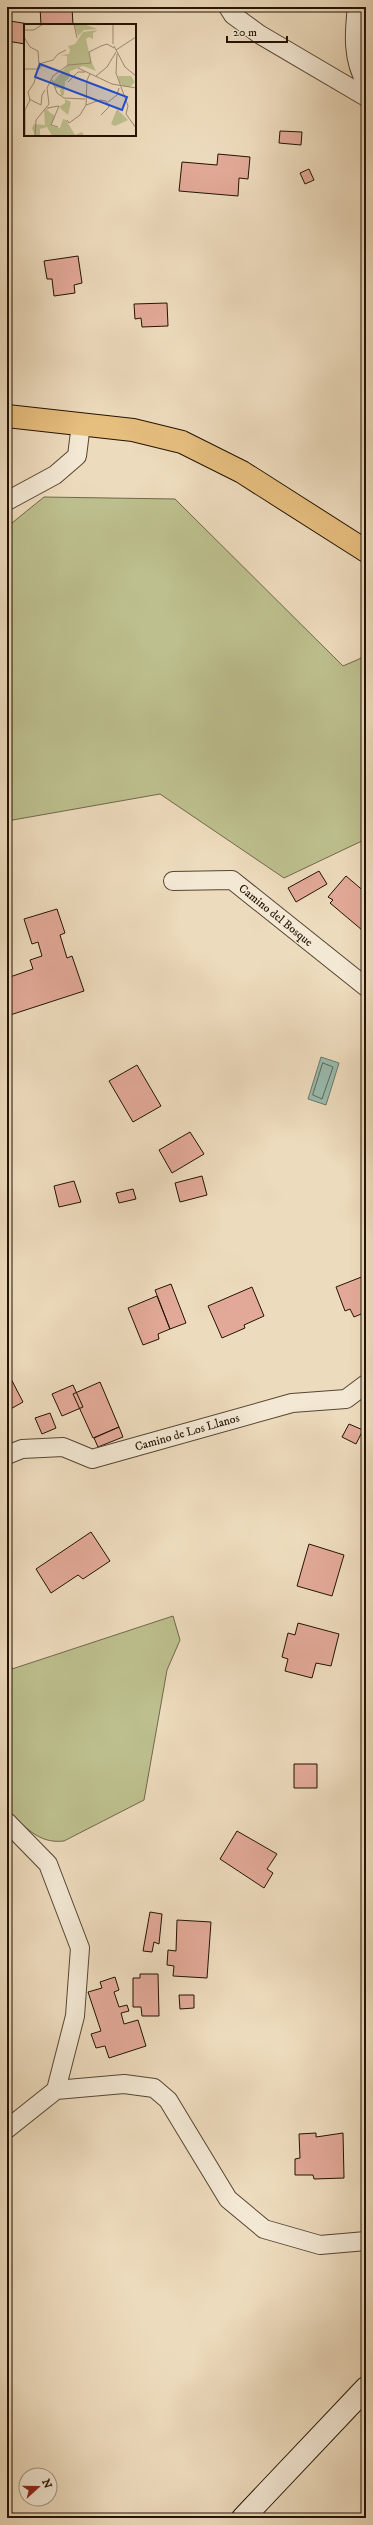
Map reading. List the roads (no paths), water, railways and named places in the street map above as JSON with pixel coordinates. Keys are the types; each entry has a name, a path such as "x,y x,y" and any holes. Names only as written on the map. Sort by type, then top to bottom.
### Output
{"highway":[{"path":"7,416 133,430 182,442 242,472 366,551"}],"street":[{"path":"228,7 234,15 259,34 366,97"},
{"path":"357,7 353,42 361,76 366,83"},
{"path":"7,501 55,475 77,456 81,424"},
{"name":"Camino del Bosque","path":"173,881 232,880 366,987"},
{"name":"Camino de Los Llanos","path":"7,1455 22,1449 63,1447 92,1459 292,1403 346,1399 366,1384"},
{"path":"7,1822 48,1864 80,1948 75,2016 56,2090"},
{"path":"7,2129 56,2090 124,2084 154,2088 168,2100 228,2199 264,2229 320,2245 366,2241"},
{"path":"243,2518 366,2388"}],"water":[{"path":"321,1057 339,1063 326,1105 308,1099"}]}
